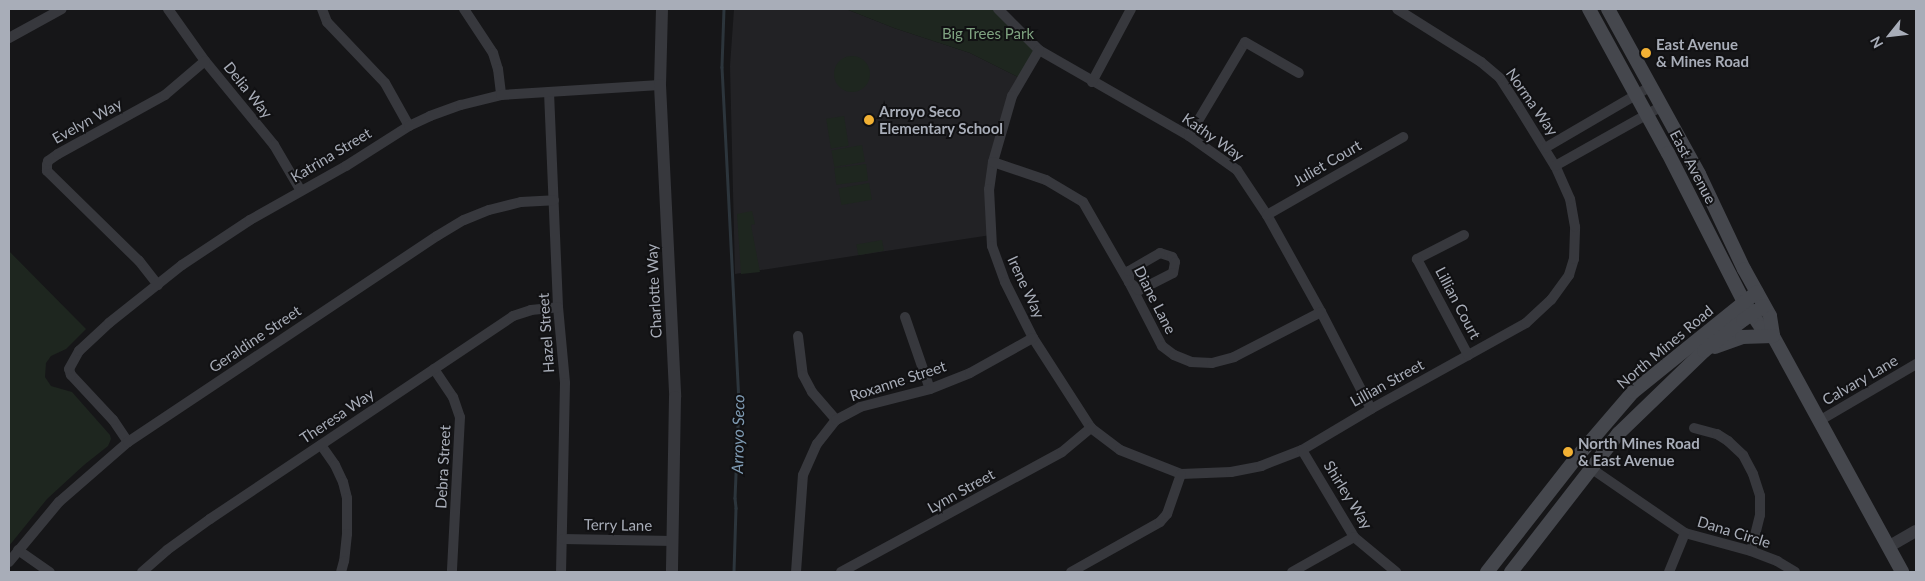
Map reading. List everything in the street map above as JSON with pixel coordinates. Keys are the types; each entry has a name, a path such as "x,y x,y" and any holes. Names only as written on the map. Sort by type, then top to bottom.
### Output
{"main road":[{"name":"East Avenue","path":"1588,9 1636,95 1748,308 1762,327 1773,336 1902,572"},
{"name":"East Avenue","path":"1608,9 1699,174 1772,320 1773,336"},
{"name":"North Mines Road","path":"1511,572 1630,421 1748,308 1757,292"},
{"name":"North Mines Road","path":"1487,572 1575,459 1637,389 1748,308 1764,306"},
{"path":"1704,352 1742,337 1773,336"},
{"path":"1592,469 1591,452 1632,404 1637,389"}],"street":[{"path":"9,38 62,9"},
{"name":"Delia Way","path":"168,9 205,61 274,146 301,191"},
{"path":"322,9 327,22 384,82 409,126"},
{"path":"464,9 493,53 498,70 501,95"},
{"name":"Charlotte Way","path":"662,9 660,85 675,397 672,572"},
{"name":"Kathy Way","path":"998,9 1039,50 1189,136 1237,170 1267,215 1321,312 1371,409"},
{"path":"1092,82 1131,9"},
{"name":"Norma Way","path":"1397,9 1481,62 1500,78 1545,148 1570,199 1574,218 1574,259"},
{"path":"1189,136 1245,42 1299,73"},
{"name":"Irene Way","path":"1039,50 1012,96 993,162 989,189 992,246 1005,282 1033,338 1091,428 1120,450 1181,474"},
{"name":"Evelyn Way","path":"158,285 139,261 47,171 47,165 48,161 58,154 166,94 205,61"},
{"name":"Katrina Street","path":"128,442 113,420 71,375 69,368 79,351 182,265 250,220 409,126 461,105 501,95 660,85"},
{"path":"1545,148 1651,86"},
{"name":"Hazel Street","path":"549,92 558,307 565,383 561,572"},
{"path":"1555,166 1662,106"},
{"name":"Juliet Court","path":"1267,215 1403,137"},
{"name":"Diane Lane","path":"993,162 1046,180 1083,202 1130,282 1162,346 1191,362 1212,363 1234,357 1321,312"},
{"name":"Geraldine Street","path":"9,562 59,502 128,442 464,220 489,210 520,202 554,200"},
{"name":"Lillian Court","path":"1464,234 1418,259 1468,355"},
{"path":"1160,253 1172,257 1175,262 1173,273 1140,290 1130,282 1129,271 1160,253"},
{"name":"Lillian Street","path":"1181,474 1231,472 1261,466 1302,450 1371,409 1526,323 1551,300 1565,282 1574,259"},
{"name":"Theresa Way","path":"142,572 167,550 513,316 531,310 558,307"},
{"path":"905,317 930,388"},
{"path":"798,336 803,374 812,392 836,420"},
{"name":"Roxanne Street","path":"796,572 803,476 817,444 836,420 860,406 930,388 970,374 1033,338"},
{"name":"Calvary Lane","path":"1819,421 1916,364"},
{"name":"Debra Street","path":"434,369 453,397 460,417 452,572"},
{"name":"Lynn Street","path":"841,572 1062,452 1091,428"},
{"path":"1694,428 1717,434 1728,441 1743,455 1753,474 1760,496 1760,515 1751,551"},
{"path":"321,445 335,465 343,482 347,498 347,534 341,572"},
{"name":"Shirley Way","path":"1302,450 1354,537 1396,572"},
{"name":"Dana Circle","path":"1592,469 1685,533 1751,551 1777,561 1794,572"},
{"path":"1071,572 1160,522 1167,514 1181,474"},
{"path":"1888,547 1916,531"},
{"path":"1669,572 1685,533"},
{"path":"1292,572 1354,537"},
{"name":"Terry Lane","path":"563,539 673,541"},
{"path":"18,550 50,572"}],"shaded area":[{"name":"Arroyo Seco Elementary School","path":"734,9 846,9 894,28 970,53 1022,79 993,162 991,235 735,274 730,66"}],"green space":[{"name":"Big Trees Park","path":"846,9 998,9 1039,50 1022,79 970,53 894,28"},
{"path":"852,56 859,57 865,61 869,67 869,81 865,87 859,91 852,92 845,91 839,87 835,81 834,74 835,67 839,61 845,57"},
{"path":"844,116 849,146 831,148 826,119"},
{"path":"862,145 865,162 834,167 831,150"},
{"path":"866,164 868,181 836,185 834,168"},
{"path":"869,183 872,200 841,205 838,188"},
{"path":"752,211 755,224 751,225 760,272 741,274 737,214"},
{"path":"882,240 884,251 858,255 856,245"},
{"path":"9,251 86,329 66,349 51,356 46,363 45,377 51,386 72,392 110,435 111,439 108,446 47,499 9,546"}],"waterway":[{"name":"Arroyo Seco","path":"724,9 722,67 739,403 734,572"}],"place":[{"name":"East Avenue & Mines Road","path":"1646,53"},
{"name":"Arroyo Seco Elementary School","path":"869,120"},
{"name":"North Mines Road & East Avenue","path":"1568,452"}]}
